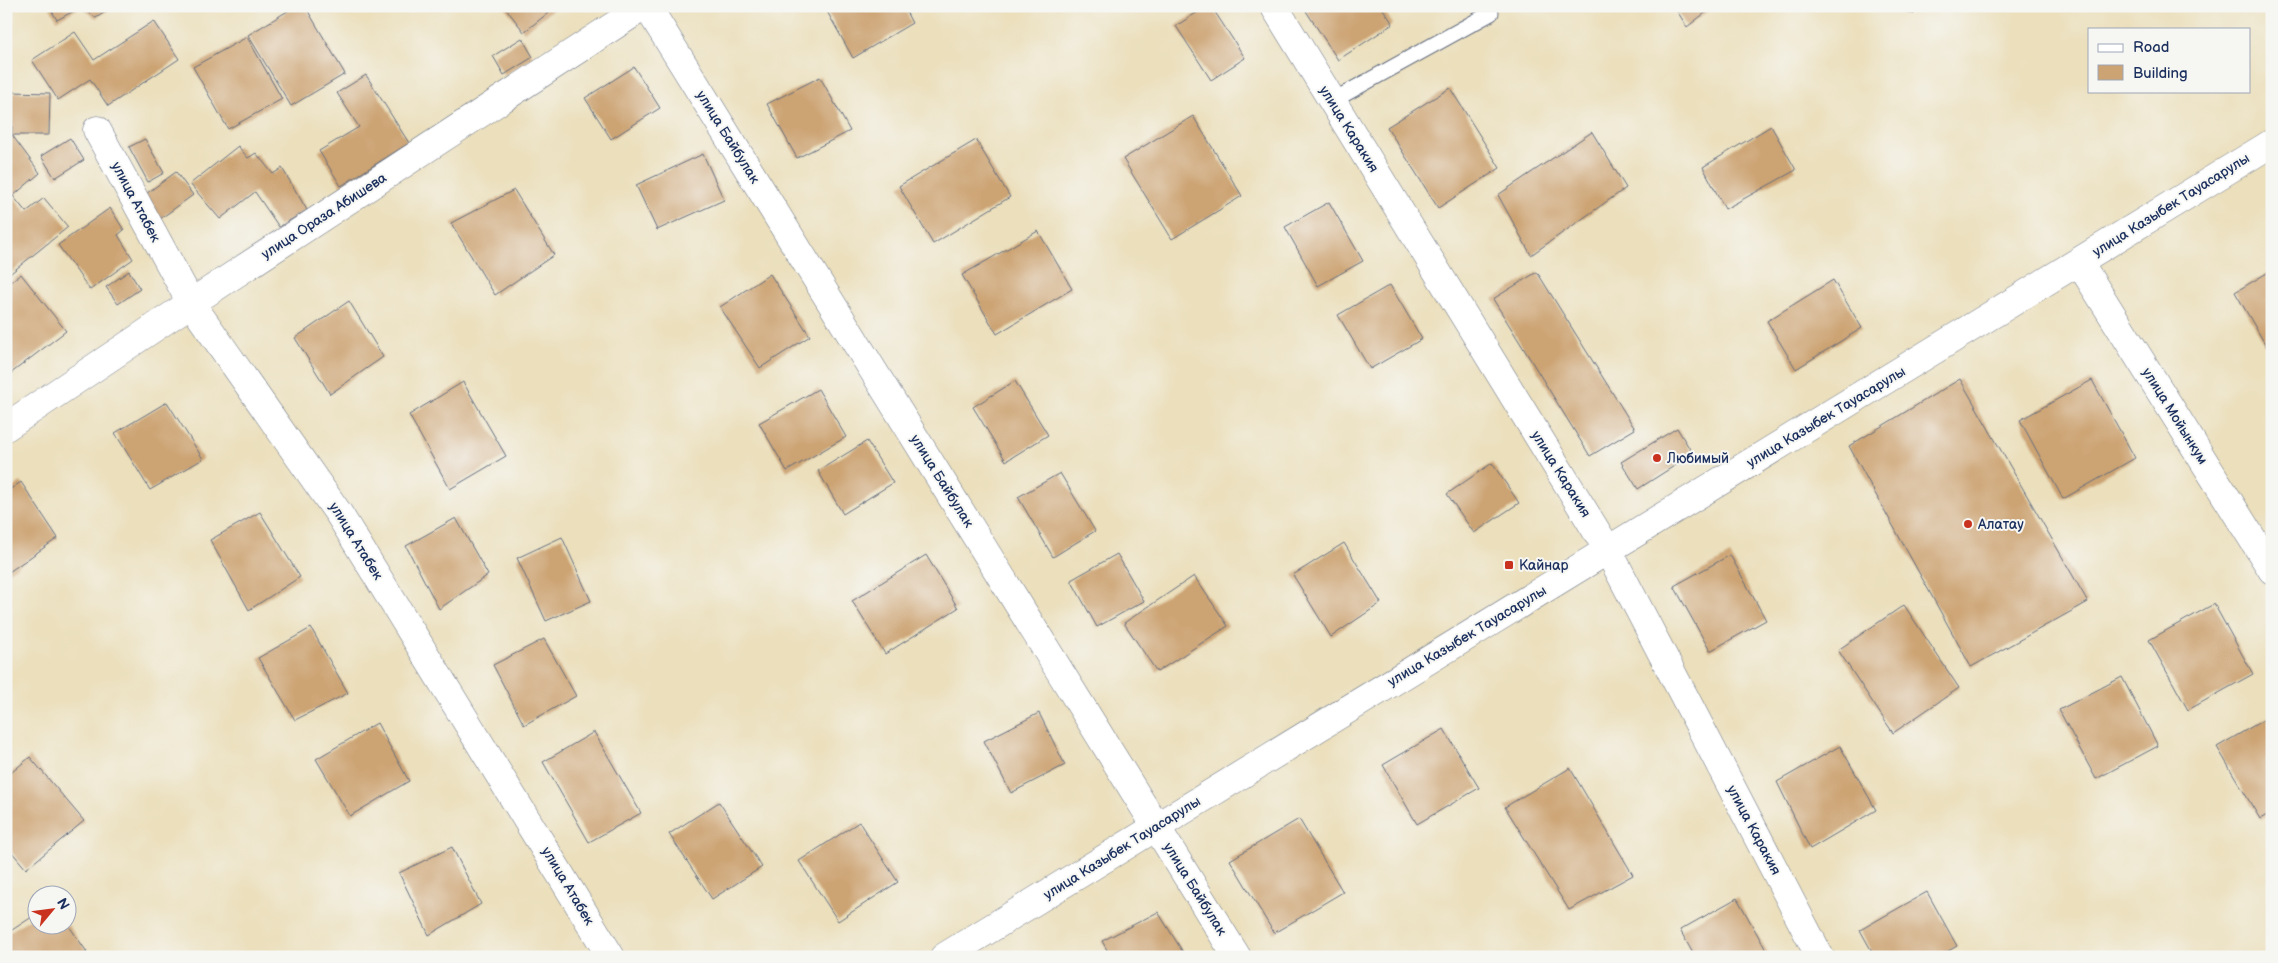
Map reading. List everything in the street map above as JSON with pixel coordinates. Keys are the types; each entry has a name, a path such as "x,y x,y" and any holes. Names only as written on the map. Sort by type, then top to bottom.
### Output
{"street":[{"name":"улица Ораза Абишева","path":"6,427 191,303 645,6"},
{"name":"улица Байбулак","path":"645,6 1237,957"},
{"name":"улица Каракия","path":"1274,6 1608,550 1820,957"},
{"name":"улица Атабек","path":"96,130 191,303 340,514 611,957"},
{"name":"улица Казыбек Тауасарулы","path":"944,957 2272,143"},
{"name":"улица Мойынкум","path":"2079,262 2272,570"}],"lane":[{"path":"1332,102 1491,13"}],"building":[{"path":"49,6 114,6 96,18 81,7 57,20"},
{"path":"296,6 305,6 345,74 291,106 248,35"},
{"path":"504,6 557,6 524,32"},
{"path":"824,6 903,6 912,23 853,58"},
{"path":"1207,6 1211,6 1245,58 1211,80 1176,26"},
{"path":"1313,6 1381,6 1393,24 1338,60 1306,11"},
{"path":"1674,6 1714,6 1687,27"},
{"path":"1888,6 1917,6 1914,14"},
{"path":"154,21 179,59 108,106 90,79 58,100 32,60 75,32 94,60"},
{"path":"247,37 282,99 228,129 193,67"},
{"path":"522,38 533,57 504,75 493,56"},
{"path":"634,67 660,108 611,139 585,98"},
{"path":"366,75 409,143 341,186 319,151 359,127 337,93"},
{"path":"820,77 850,131 797,158 767,104"},
{"path":"1450,88 1500,168 1438,208 1387,127"},
{"path":"12,92 50,93 49,135 12,135"},
{"path":"1193,116 1242,196 1172,239 1123,159"},
{"path":"1771,126 1796,170 1725,209 1703,167"},
{"path":"1592,132 1626,188 1531,255 1498,195"},
{"path":"12,135 40,173 13,196 8,197 6,194 6,139"},
{"path":"70,138 84,160 55,178 41,156"},
{"path":"145,139 164,173 148,182 129,147"},
{"path":"976,140 1010,197 933,244 899,186"},
{"path":"238,146 248,158 256,153 273,174 282,168 307,210 279,227 255,192 220,219 190,184"},
{"path":"703,154 724,200 657,230 636,185"},
{"path":"176,172 193,195 160,219 143,196"},
{"path":"514,190 554,255 495,295 451,223"},
{"path":"13,196 26,212 44,198 68,227 6,277 6,202"},
{"path":"1329,202 1363,261 1318,286 1285,227"},
{"path":"110,208 124,230 118,235 133,259 90,290 58,245"},
{"path":"1038,231 1072,289 997,334 962,275"},
{"path":"2272,270 2272,356 2235,292"},
{"path":"129,271 140,289 118,304 106,287"},
{"path":"1537,272 1635,429 1590,456 1493,299"},
{"path":"21,274 66,331 6,377 6,285"},
{"path":"770,274 810,336 760,368 720,307"},
{"path":"1833,280 1862,328 1796,369 1767,321"},
{"path":"1390,285 1422,339 1370,369 1338,315"},
{"path":"349,301 383,357 330,394 295,338"},
{"name":"Алатау","path":"1960,379 2088,602 1971,667 1849,446"},
{"path":"2092,380 2135,458 2063,499 2020,420"},
{"path":"1015,381 1048,435 1006,461 973,407"},
{"path":"463,382 506,456 450,489 409,415"},
{"path":"818,389 846,437 787,471 759,423"},
{"path":"167,402 203,459 150,490 115,433"},
{"name":"Любимый","path":"1677,428 1693,454 1638,489 1621,462"},
{"path":"867,441 893,483 843,514 818,471"},
{"path":"1492,463 1519,503 1474,533 1447,494"},
{"path":"1060,473 1095,531 1053,557 1018,497"},
{"path":"21,482 58,538 6,574 6,492"},
{"path":"260,512 300,577 249,610 210,540"},
{"path":"456,518 488,575 439,609 406,546"},
{"path":"562,537 591,601 546,621 517,558"},
{"path":"1344,543 1381,603 1331,637 1293,575"},
{"path":"1117,554 1144,601 1097,627 1071,580"},
{"path":"926,555 958,608 885,654 852,601"},
{"path":"1730,555 1766,620 1710,651 1674,586"},
{"path":"1194,576 1228,626 1157,672 1124,623"},
{"path":"2214,604 2253,674 2188,710 2149,640"},
{"path":"1904,605 1959,688 1893,733 1838,650"},
{"path":"311,628 348,693 295,720 258,658"},
{"path":"544,639 576,696 524,725 493,665"},
{"path":"2122,677 2158,746 2096,779 2059,710"},
{"path":"1039,713 1065,765 1011,793 984,741"},
{"path":"2272,715 2272,812 2260,819 2217,747"},
{"path":"377,723 409,781 350,816 316,759"},
{"path":"1444,729 1479,788 1417,824 1383,765"},
{"path":"594,732 641,813 589,842 543,762"},
{"path":"1840,746 1876,810 1810,849 1777,782"},
{"path":"30,757 84,821 26,869 6,845 6,777"},
{"path":"1570,768 1633,875 1569,910 1505,807"},
{"path":"719,802 762,867 712,899 669,834"},
{"path":"1299,819 1343,892 1274,933 1230,860"},
{"path":"859,822 898,882 838,921 799,861"},
{"path":"452,847 481,904 429,935 399,873"},
{"path":"1927,892 1957,946 1938,957 1875,957 1860,930"},
{"path":"1737,898 1770,957 1695,957 1680,930"},
{"path":"1158,912 1186,957 1111,957 1102,941"},
{"path":"28,920 28,936 76,936 87,952 81,957 10,957 6,951 6,934"}],"place":[{"name":"Любимый","path":"1657,458"},
{"name":"Алатау","path":"1968,524"},
{"name":"Кайнар","path":"1509,565"}]}
